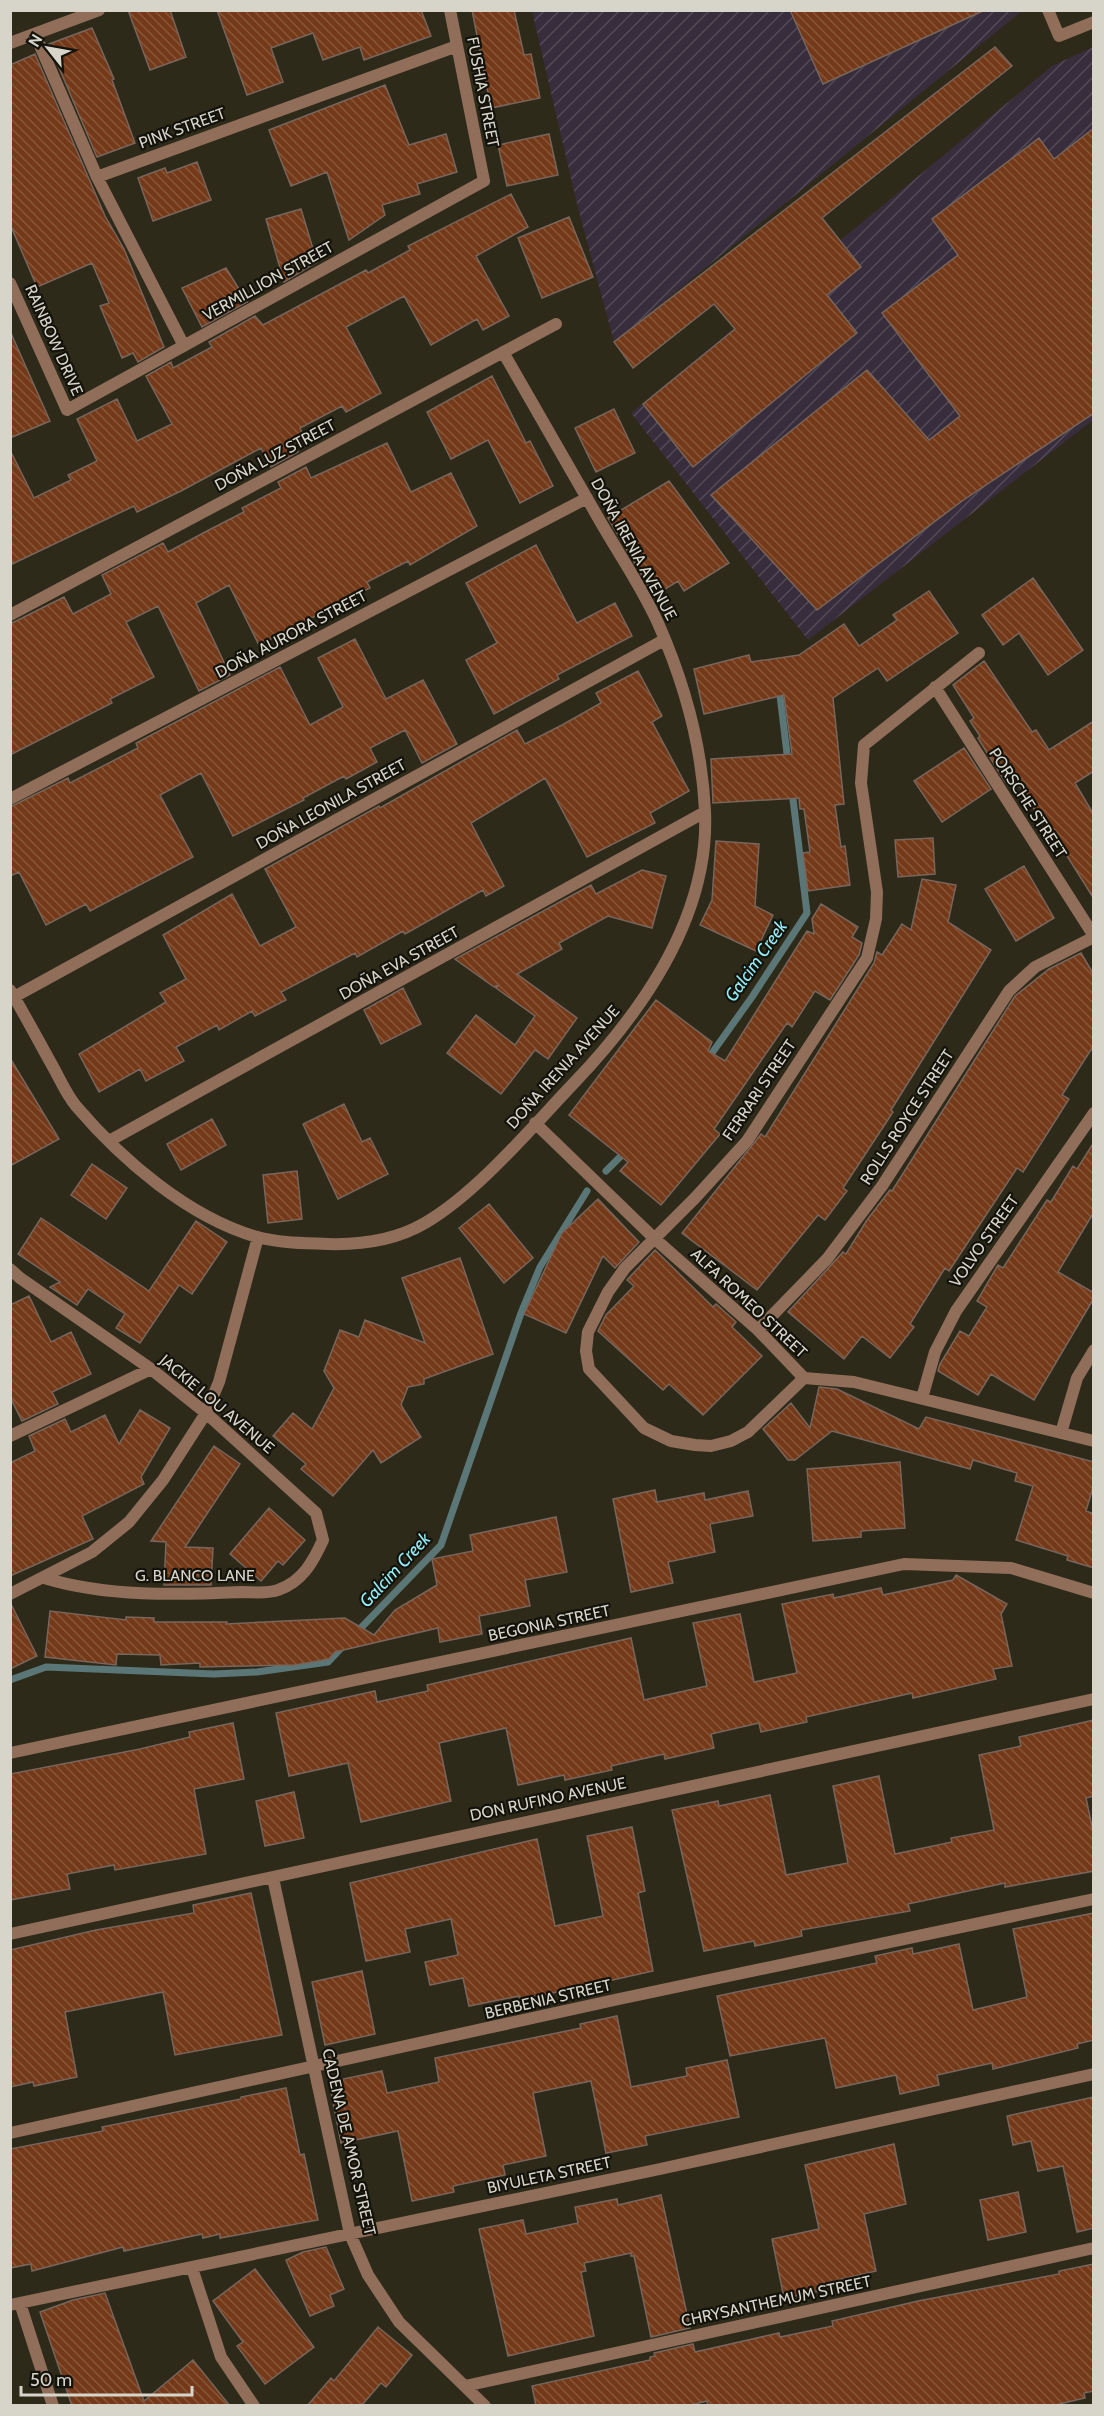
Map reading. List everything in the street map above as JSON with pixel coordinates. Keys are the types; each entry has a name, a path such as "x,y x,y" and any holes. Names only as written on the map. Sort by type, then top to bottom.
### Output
{"street":[{"path":"10,43 99,10"},
{"name":"FUSHIA STREET","path":"450,10 484,181"},
{"path":"1048,10 1059,36 1094,21"},
{"path":"35,34 97,177 184,346"},
{"name":"PINK STREET","path":"97,177 457,46"},
{"name":"VERMILLION STREET","path":"67,410 484,181"},
{"name":"RAINBOW DRIVE","path":"10,283 67,410"},
{"name":"DOÑA LUZ STREET","path":"10,615 556,324"},
{"name":"DOÑA IRENIA AVENUE","path":"12,994 73,1103 109,1141 167,1190 195,1208 227,1225 258,1237 297,1243 345,1244 381,1240 424,1223 470,1188 535,1123 631,1019 661,969 685,920 700,870 705,812 695,733 680,677 657,621 503,352"},
{"name":"DOÑA AURORA STREET","path":"10,799 587,498"},
{"name":"DOÑA LEONILA STREET","path":"12,994 664,640"},
{"name":"FERRARI STREET","path":"804,1378 748,1432 731,1441 711,1446 671,1441 644,1428 589,1369 586,1352 588,1332 608,1292 625,1269 747,1141 867,958 876,919 877,892 861,783 864,745 979,653"},
{"name":"PORSCHE STREET","path":"934,687 1094,936"},
{"name":"DOÑA EVA STREET","path":"109,1141 705,812"},
{"name":"ROLLS ROYCE STREET","path":"759,1330 827,1259 882,1186 1009,991 1035,967 1094,936"},
{"name":"VOLVO STREET","path":"922,1398 939,1342 956,1311 1094,1113"},
{"name":"ALFA ROMEO STREET","path":"535,1123 655,1239 759,1330 804,1378 854,1382 1094,1441"},
{"path":"10,1594 92,1552 129,1522 163,1480 206,1413 232,1339 258,1237"},
{"name":"JACKIE LOU AVENUE","path":"10,1269 15,1280 151,1369 206,1413 316,1513 323,1540"},
{"path":"1060,1433 1077,1377 1094,1350"},
{"path":"10,1436 151,1369"},
{"name":"G. BLANCO LANE","path":"44,1578 70,1586 109,1591 198,1594 278,1591 305,1574 323,1540"},
{"name":"BEGONIA STREET","path":"10,1753 904,1564 1011,1568 1094,1593"},
{"name":"DON RUFINO AVENUE","path":"10,1934 1094,1699"},
{"name":"CADENA DE AMOR STREET","path":"273,1878 350,2234 368,2275 399,2322 485,2406"},
{"name":"BERBENIA STREET","path":"10,2133 1094,1899"},
{"name":"BIYULETA STREET","path":"15,2304 1094,2074"},
{"name":"CHRYSANTHEMUM STREET","path":"465,2386 1094,2248"},
{"path":"192,2268 220,2357 254,2406"},
{"path":"15,2304 53,2406"}],"shaded area":[{"path":"532,11 1022,11 614,342 577,204"},
{"path":"1093,47 1093,420 808,640 631,413 1052,66"}],"building":[{"path":"128,10 170,10 186,57 150,70"},
{"path":"217,10 421,10 431,36 364,60 360,47 323,60 313,33 271,48 283,82 247,95"},
{"path":"472,10 514,10 524,55 531,54 540,98 491,108"},
{"path":"790,10 985,10 823,84"},
{"path":"92,28 114,79 112,80 135,143 97,157 49,44"},
{"path":"995,47 1012,66 822,218 861,267 827,295 857,333 693,467 643,404 735,329 714,304 633,368 614,342"},
{"path":"35,54 105,216 124,249 164,347 138,362 133,353 122,358 100,306 109,303 92,263 37,287 10,224 10,65"},
{"path":"385,85 409,145 446,134 457,172 417,184 420,194 382,205 385,215 349,240 327,172 291,186 269,130"},
{"path":"1094,128 1094,413 962,501 817,610 711,495 867,370 929,440 960,416 882,313 958,255 932,219 1039,138 1054,159"},
{"path":"549,134 558,175 507,186 498,145"},
{"path":"197,162 211,200 153,221 138,178 165,168 167,173"},
{"path":"511,194 528,227 476,256 509,316 483,330 477,319 431,345 404,296 346,327 381,393 346,412 342,406 300,428 306,442 296,447 298,452 271,467 261,448 137,512 134,506 10,565 10,450 34,498 71,480 68,475 97,461 77,419 117,399 137,441 172,424 146,376 171,362 173,368 212,347 209,342 255,316 263,325 366,270 368,273 410,250 408,246"},
{"path":"301,209 317,262 284,282 266,219"},
{"path":"569,217 593,277 542,298 518,238"},
{"path":"226,268 247,302 202,327 182,288"},
{"path":"10,331 50,421 10,438"},
{"path":"492,376 526,443 530,441 553,486 520,503 488,440 451,459 427,412"},
{"path":"614,409 635,453 596,472 575,428"},
{"path":"387,443 411,492 451,473 477,526 410,565 408,561 367,582 370,588 259,645 229,585 196,603 230,675 199,691 158,606 126,622 154,677 110,699 112,703 10,755 10,624 64,597 73,614 111,594 102,575 163,543 168,552 244,512 242,508 281,488 278,482 306,467 311,478"},
{"path":"669,481 729,563 684,591 678,581 654,596 608,518"},
{"path":"536,545 577,623 615,603 632,636 557,675 559,679 494,714 466,660 497,643 466,583"},
{"path":"1033,578 1083,650 1048,675 1019,633 1003,645 982,615"},
{"path":"929,591 958,633 887,681 878,668 833,698 844,804 835,805 841,847 845,846 850,885 808,891 803,853 810,852 804,809 800,809 799,798 713,803 711,759 792,754 784,695 704,714 694,669 749,655 751,662 799,655 844,624 859,646 897,620 893,615"},
{"path":"355,639 386,699 423,680 457,744 422,763 405,730 370,748 377,762 346,779 344,776 303,798 304,800 233,836 201,773 160,795 193,857 90,911 86,904 46,925 19,872 10,876 10,807 68,778 70,783 138,748 136,743 280,667 310,725 343,707 318,658"},
{"path":"984,661 1032,732 1036,730 1049,750 1094,721 1094,771 1075,783 1094,815 1094,899 1042,816 1039,817 1016,780 1008,785 1004,780 978,738 980,736 970,721 974,718 953,685"},
{"path":"638,671 662,716 652,722 689,791 650,813 655,823 587,857 545,778 471,823 504,886 486,896 483,890 405,934 403,931 357,957 355,953 281,992 286,1000 255,1016 252,1011 219,1030 217,1025 176,1047 184,1061 146,1081 140,1069 99,1092 79,1054 166,1002 160,993 186,979 163,935 232,894 260,946 296,927 265,869 379,806 380,808 517,730 525,744 562,725 601,703 596,693"},
{"path":"964,748 991,789 942,822 914,781"},
{"path":"933,838 935,874 898,877 895,840"},
{"path":"716,841 759,844 755,906 773,915 756,951 700,925 712,900"},
{"path":"1024,866 1054,918 1016,941 985,889"},
{"path":"642,870 666,876 652,928 608,916 559,943 562,949 517,974 577,1018 548,1059 535,1050 501,1094 447,1053 476,1015 515,1045 535,1016 496,988 499,985 494,987 455,959 591,885 596,894"},
{"path":"922,879 956,885 948,922 991,950 891,1110 893,1112 843,1188 847,1191 825,1220 818,1215 757,1290 682,1233 761,1134 765,1137 874,963 877,952 882,955 902,924 911,930"},
{"path":"821,904 858,927 852,937 862,943 859,955 830,1000 815,991 792,1027 787,1023 714,1129 720,1134 661,1205 620,1171 628,1162 569,1115 656,1000 712,1042 708,1051 725,1061 807,931 814,934 812,919"},
{"path":"1081,953 1094,975 1094,1045 1062,1095 1069,1099 1023,1172 1017,1168 949,1271 945,1268 910,1324 914,1327 890,1358 862,1336 844,1359 788,1312 843,1252 846,1254 867,1220 890,1190 892,1191 1015,996 1049,969"},
{"path":"403,988 421,1024 381,1044 364,1010"},
{"path":"10,1058 59,1139 10,1166"},
{"path":"344,1104 362,1142 370,1138 388,1174 338,1199 303,1124"},
{"path":"212,1119 226,1145 181,1170 167,1144"},
{"path":"1094,1142 1094,1212 1058,1272 1094,1293 1094,1298 1034,1400 991,1374 978,1395 938,1371 940,1364 960,1331 969,1336 987,1307 977,1301 998,1265 1003,1268 1047,1200 1051,1202 1073,1166 1077,1169"},
{"path":"92,1164 127,1188 106,1219 71,1195"},
{"path":"297,1171 302,1219 268,1223 263,1175"},
{"path":"598,1199 639,1242 615,1268 603,1256 566,1333 524,1314 562,1233"},
{"path":"489,1204 533,1258 504,1283 459,1228"},
{"path":"41,1218 149,1291 196,1221 227,1242 192,1294 179,1285 140,1343 116,1328 125,1314 88,1289 77,1305 50,1287 60,1282 18,1254"},
{"path":"655,1250 713,1307 716,1304 736,1322 732,1327 762,1356 703,1415 669,1384 663,1390 598,1331 606,1315 634,1286 627,1280"},
{"path":"460,1258 493,1354 424,1379 424,1384 408,1387 401,1405 421,1437 381,1463 373,1450 333,1496 301,1469 306,1464 273,1436 293,1413 312,1429 334,1388 324,1371 340,1330 359,1337 365,1320 425,1343 402,1278"},
{"path":"29,1296 51,1342 71,1332 91,1374 52,1392 58,1404 22,1421 10,1397 10,1305"},
{"path":"819,1387 837,1389 919,1429 926,1417 1094,1462 1094,1484 1086,1511 1094,1514 1094,1568 1067,1560 1068,1556 1016,1540 1033,1486 1015,1481 1017,1473 973,1460 970,1469 832,1431 795,1460 788,1460 763,1429 791,1403 810,1428"},
{"path":"140,1410 170,1428 141,1477 144,1484 82,1516 93,1539 10,1576 10,1463 35,1451 29,1436 65,1419 71,1432 105,1415 119,1444"},
{"path":"214,1446 240,1464 185,1547 213,1548 211,1585 164,1585 166,1542 151,1541"},
{"path":"900,1462 905,1528 861,1531 861,1537 813,1541 807,1469"},
{"path":"655,1490 657,1502 704,1493 705,1500 748,1491 753,1516 710,1524 715,1552 668,1562 673,1583 631,1592 613,1499"},
{"path":"269,1508 305,1540 283,1565 278,1561 261,1581 230,1554"},
{"path":"556,1517 567,1572 525,1580 530,1606 479,1616 482,1634 440,1642 438,1628 335,1652 329,1659 295,1665 200,1667 200,1663 161,1665 160,1655 117,1654 116,1665 45,1657 50,1611 126,1620 126,1617 154,1618 154,1622 227,1622 226,1624 345,1618 374,1635 395,1610 437,1585 432,1559 473,1551 470,1535"},
{"path":"956,1575 1007,1604 1001,1614 1012,1666 993,1669 996,1679 913,1698 912,1693 806,1717 807,1722 761,1732 759,1723 711,1734 714,1748 665,1759 664,1754 611,1766 612,1770 565,1780 564,1775 518,1785 506,1728 439,1743 451,1801 361,1822 348,1763 289,1776 276,1713 375,1691 377,1702 428,1691 427,1685 631,1638 644,1700 707,1686 693,1623 740,1614 754,1682 797,1673 782,1604 833,1594 834,1598 881,1588 883,1595 953,1580"},
{"path":"10,1602 37,1656 10,1669"},
{"path":"1094,1720 1094,1796 1086,1798 1094,1836 1094,1871 1005,1887 1005,1883 908,1904 910,1911 801,1930 802,1936 755,1946 754,1941 704,1951 672,1810 718,1801 719,1806 770,1795 786,1875 848,1863 833,1786 879,1776 895,1854 952,1842 951,1838 994,1830 979,1755 1021,1746 1019,1737"},
{"path":"233,1723 244,1779 194,1789 206,1854 115,1870 114,1865 67,1874 70,1889 10,1900 10,1774 140,1749 190,1737 189,1732"},
{"path":"294,1792 304,1838 265,1846 256,1801"},
{"path":"632,1827 645,1891 638,1893 653,1971 568,1990 519,1999 519,1996 469,2006 463,1978 430,1985 425,1962 458,1955 451,1919 405,1929 410,1952 366,1961 350,1883 537,1839 555,1926 603,1916 587,1836"},
{"path":"251,1893 282,2035 175,2055 163,1992 65,2012 77,2077 34,2086 33,2082 10,2087 10,1950 96,1930 194,1913 193,1905"},
{"path":"1094,1913 1094,2040 1077,2044 1078,2048 993,2069 992,2063 937,2075 939,2085 900,2094 896,2075 836,2088 825,2038 730,2056 717,1996 877,1963 875,1956 912,1948 913,1954 959,1944 973,2010 1027,1997 1013,1929"},
{"path":"362,1971 375,2034 325,2045 312,1982"},
{"path":"617,2016 631,2087 687,2076 686,2068 727,2060 739,2117 645,2136 647,2145 606,2153 591,2081 533,2093 546,2156 503,2165 505,2175 453,2186 454,2192 412,2201 398,2131 341,2143 329,2082 382,2071 387,2093 439,2082 435,2058 581,2028 580,2024"},
{"path":"286,2088 300,2155 304,2154 318,2220 220,2238 220,2234 203,2238 202,2234 124,2251 123,2247 32,2271 31,2264 10,2268 10,2149 103,2131 102,2127"},
{"path":"1094,2097 1094,2228 1077,2232 1063,2166 1038,2171 1031,2141 1013,2145 1007,2116"},
{"path":"894,2144 906,2204 864,2214 876,2271 829,2282 831,2289 784,2298 772,2239 819,2229 805,2165"},
{"path":"1018,2192 1026,2232 988,2240 980,2200"},
{"path":"661,2195 690,2328 651,2337 634,2256 631,2256 631,2253 584,2263 586,2271 581,2272 594,2336 508,2356 479,2229 523,2220 526,2234 578,2223 575,2207 617,2199 618,2205"},
{"path":"326,2247 344,2289 330,2295 334,2306 310,2316 286,2260 303,2252"},
{"path":"1094,2264 1094,2391 1084,2393 1085,2398 1051,2406 708,2406 707,2401 687,2406 536,2406 532,2386 650,2360 650,2357 655,2356 654,2353 693,2344 695,2352 779,2333 780,2337 833,2326 832,2321 918,2301 1059,2274 1059,2271"},
{"path":"255,2269 314,2347 265,2384 237,2346 243,2342 213,2301"},
{"path":"105,2293 144,2401 193,2360 230,2406 72,2406 40,2312 73,2300"},
{"path":"378,2327 412,2355 386,2387 381,2383 361,2406 307,2406 331,2378 334,2381"}],"waterway":[{"name":"Galcim Creek","path":"779,687 788,762"},
{"name":"Galcim Creek","path":"707,1060 807,913 792,791"},
{"name":"Galcim Creek","path":"606,1171 626,1151"},
{"name":"Galcim Creek","path":"356,1633 441,1545 521,1313 540,1267 587,1191"},
{"name":"Galcim Creek","path":"10,1680 46,1667 214,1674 257,1672 328,1662 344,1645"}]}
